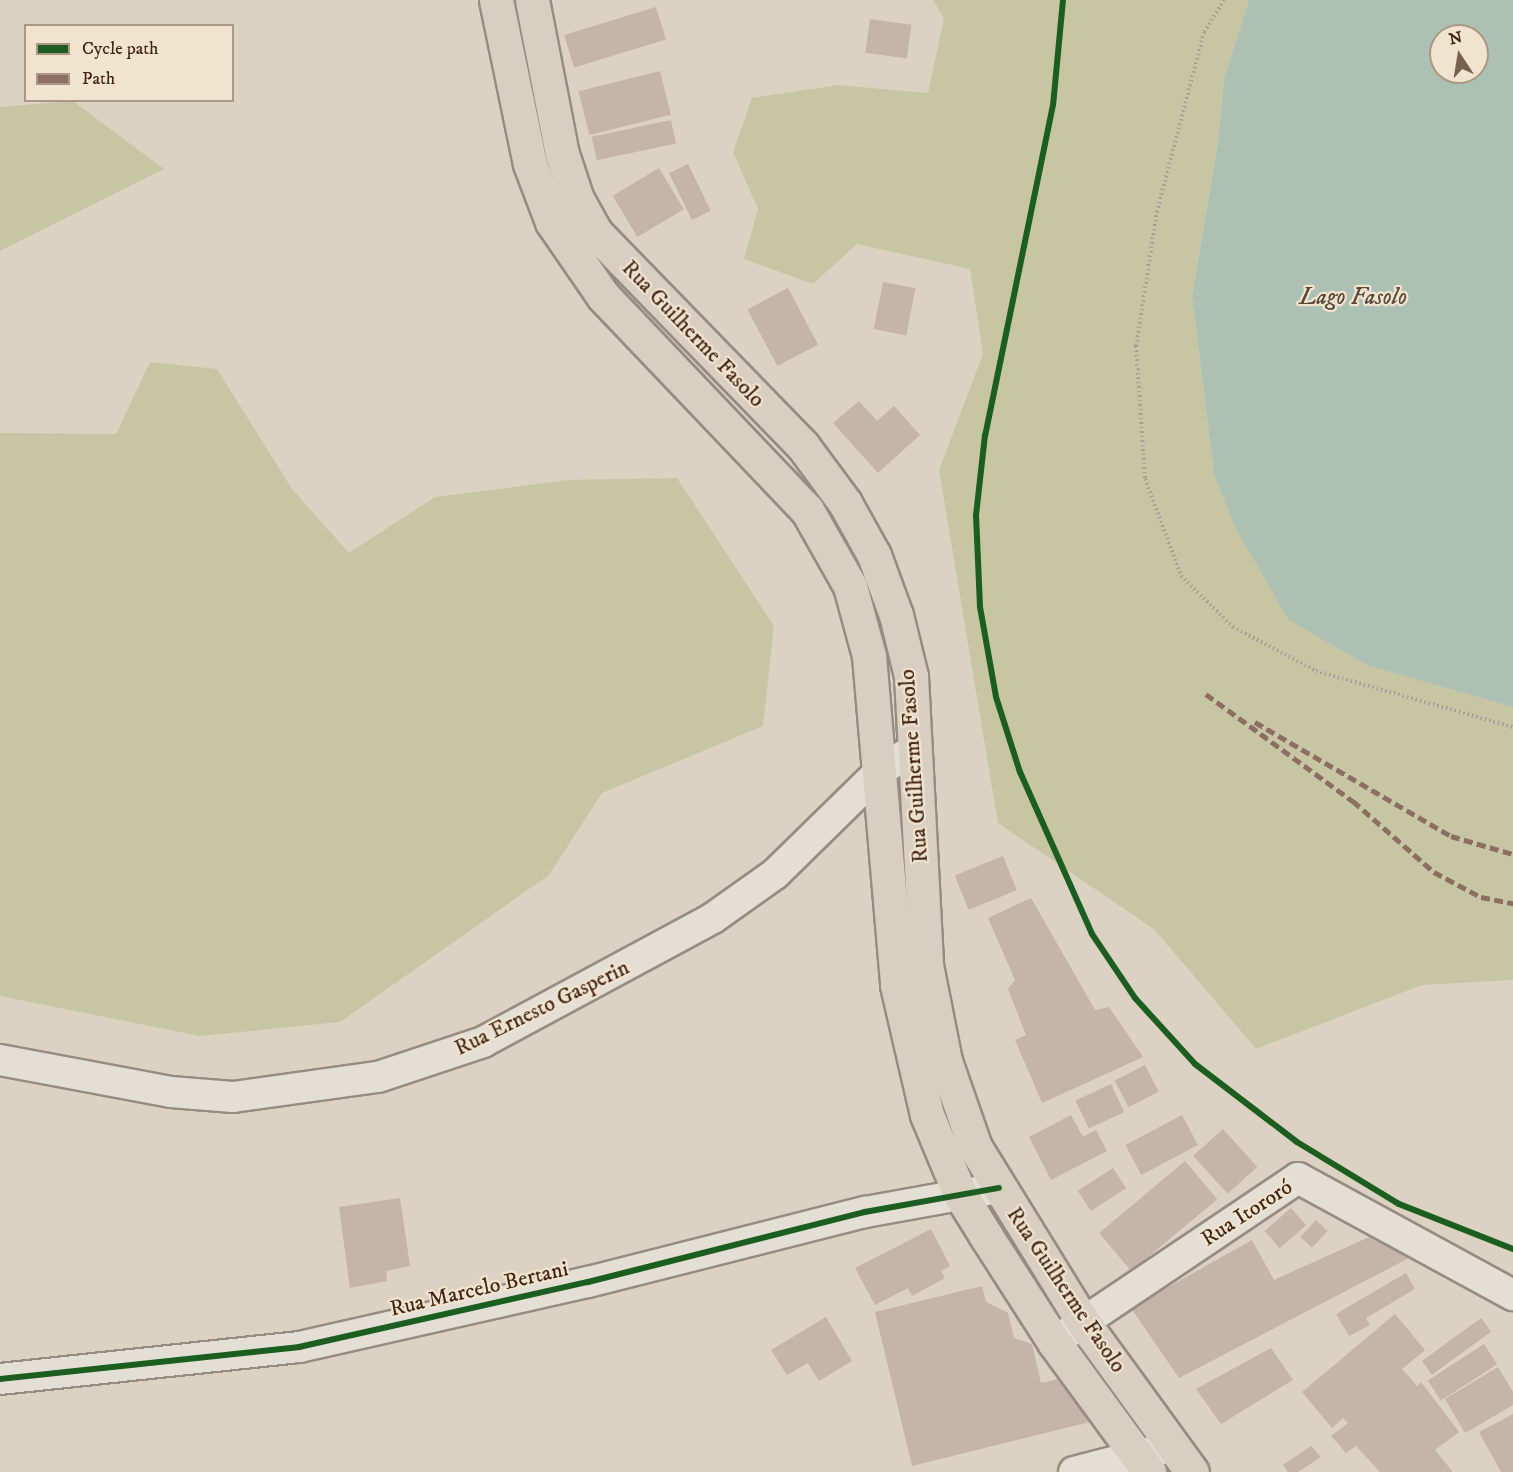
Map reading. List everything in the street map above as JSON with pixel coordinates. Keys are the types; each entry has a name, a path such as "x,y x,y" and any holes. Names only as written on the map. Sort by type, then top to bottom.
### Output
{"main road":[{"name":"Rua Guilherme Fasolo","path":"496,0 530,165 552,222 603,296 807,510 829,544 850,586 868,656 880,771 897,985 910,1055 927,1115 960,1194 1054,1342 1143,1464"},
{"name":"Rua Guilherme Fasolo","path":"532,0 562,154 577,200 596,233 803,446 845,503 874,555 911,676 926,965 945,1061 975,1147 999,1188 1083,1322 1183,1459"}],"street":[{"name":"Rua Ernesto Gasperin","path":"0,1060 171,1092 233,1097 378,1077 483,1042 713,918 775,874 880,771 914,749"},
{"name":"Rua Itororó","path":"1054,1342 1298,1178 1513,1295"},
{"name":"Rua Marcelo Bertani","path":"0,1379 299,1347 588,1282 865,1212 999,1188"},
{"path":"1074,1472 1183,1459"}],"path":[{"path":"1224,0 1204,32 1157,210 1136,346 1145,479 1181,576 1233,627 1316,672 1513,727"}],"green space":[{"path":"933,0 1249,0 1224,79 1218,144 1192,296 1214,474 1513,707 1513,980 1422,985 1256,1049 1155,930 998,823 939,470 983,354 970,269 857,244 813,284 744,259 758,209 733,152 752,98 838,85 928,93 944,18"},
{"path":"74,102 164,169 0,251 0,107"},
{"path":"150,362 217,369 292,489 349,553 435,497 568,480 677,478 774,626 763,726 602,793 549,875 340,1022 200,1036 0,996 0,433 116,434"}],"water":[{"name":"Lago Fasolo","path":"1249,0 1513,0 1513,707 1367,665 1289,620 1236,529 1214,474 1192,296 1218,144 1224,79"}],"building":[{"path":"656,7 666,40 574,68 564,35"},
{"path":"870,19 912,25 907,59 865,53"},
{"path":"660,71 671,115 589,135 578,91"},
{"path":"671,120 676,143 597,160 592,137"},
{"path":"688,164 711,211 692,220 669,173"},
{"path":"659,168 684,209 637,237 613,196"},
{"path":"883,282 915,288 906,335 874,329"},
{"path":"788,288 818,345 777,366 747,310"},
{"path":"859,401 877,421 894,406 920,435 878,473 833,423"},
{"path":"1003,856 1017,890 969,910 955,875"},
{"path":"1031,898 1095,1010 1109,1007 1143,1057 1042,1103 1015,1040 1026,1035 1008,989 1015,980 988,918"},
{"path":"1145,1065 1159,1092 1128,1107 1115,1080"},
{"path":"1111,1084 1124,1112 1089,1129 1076,1100"},
{"path":"1071,1115 1083,1137 1096,1130 1107,1151 1051,1180 1029,1137"},
{"path":"1182,1115 1198,1145 1141,1175 1125,1145"},
{"path":"1223,1129 1257,1167 1227,1194 1193,1156"},
{"path":"1185,1161 1217,1199 1131,1271 1099,1233"},
{"path":"1113,1168 1126,1188 1091,1211 1078,1191"},
{"path":"400,1198 410,1266 386,1271 387,1281 350,1288 339,1207"},
{"path":"1291,1208 1306,1225 1280,1248 1265,1231"},
{"path":"1316,1220 1328,1231 1312,1248 1300,1237"},
{"path":"931,1229 950,1266 941,1271 945,1278 912,1296 908,1288 875,1305 855,1268"},
{"path":"1369,1237 1409,1258 1179,1378 1131,1308 1252,1240 1274,1280"},
{"path":"1406,1273 1415,1289 1366,1318 1370,1325 1349,1336 1336,1314"},
{"path":"982,1286 986,1302 1008,1313 1014,1338 1032,1344 1041,1383 1070,1376 1083,1394 1090,1422 912,1466 875,1312"},
{"path":"1395,1314 1425,1350 1402,1369 1417,1386 1421,1382 1459,1432 1435,1450 1453,1472 1380,1472 1356,1446 1346,1453 1331,1436 1348,1423 1343,1418 1332,1428 1302,1392"},
{"path":"826,1317 852,1361 819,1381 808,1363 787,1375 771,1350"},
{"path":"1481,1318 1491,1332 1432,1375 1422,1361"},
{"path":"1484,1344 1497,1364 1441,1401 1428,1380"},
{"path":"1271,1348 1293,1380 1221,1424 1196,1389"},
{"path":"1498,1367 1513,1392 1513,1405 1465,1433 1445,1399"},
{"path":"1513,1414 1513,1472 1501,1472 1479,1432"},
{"path":"1311,1446 1321,1457 1298,1472 1288,1472 1283,1465"}],"marked path":[{"path":"1206,694 1353,801 1434,872 1481,897 1513,903"},
{"path":"1255,722 1451,836 1513,854"}],"cycle path":[{"path":"1063,0 1053,105 985,435 976,515 980,607 996,697 1020,772 1092,934 1135,998 1195,1064 1297,1142 1399,1204 1513,1249"},
{"path":"0,1379 299,1347 588,1282 865,1212 999,1188"}]}
